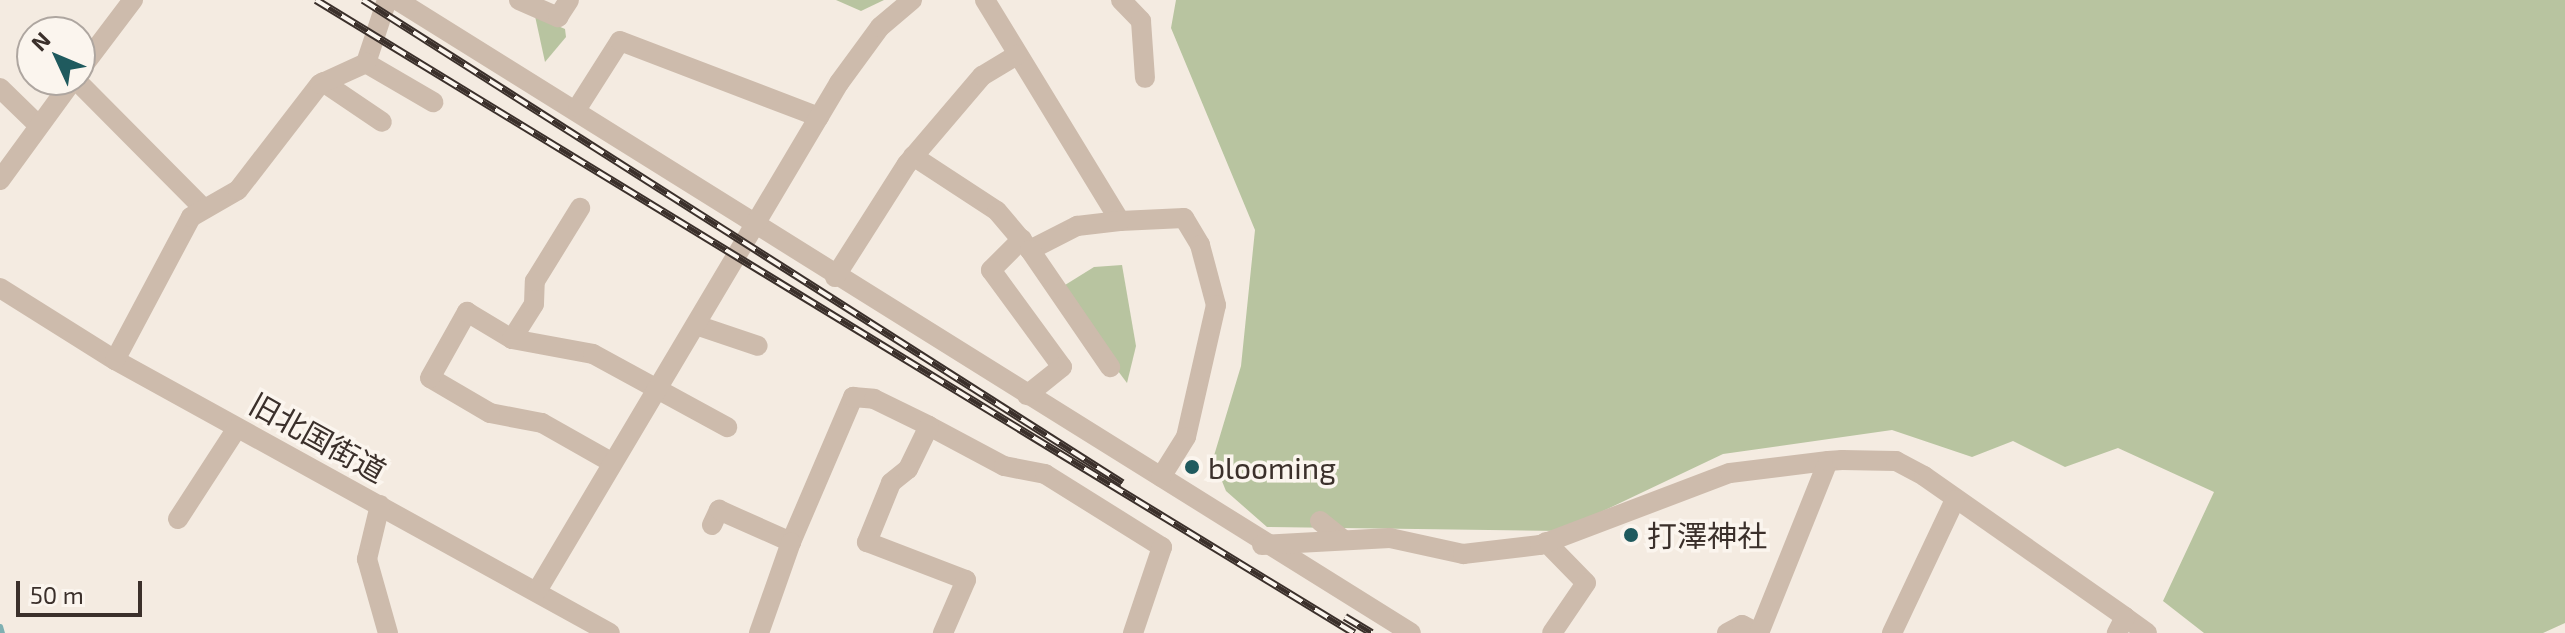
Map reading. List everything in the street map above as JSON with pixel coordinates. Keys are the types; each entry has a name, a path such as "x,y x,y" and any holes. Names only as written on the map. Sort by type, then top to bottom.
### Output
{"street":[{"path":"96,49 133,0"},
{"path":"115,360 202,207 238,190 290,116 323,82 366,63 387,0"},
{"path":"397,0 503,72 578,107 835,277 1161,477 1262,545 1411,633"},
{"path":"519,0 558,17 569,0"},
{"path":"537,591 653,390 757,226 819,117 880,27 912,0"},
{"path":"985,0 1120,221"},
{"path":"1121,0 1141,21 1145,78"},
{"path":"578,107 620,41 819,117"},
{"path":"835,277 913,156 982,76 1017,55"},
{"path":"366,63 433,102"},
{"path":"323,82 382,122"},
{"path":"0,88 38,125"},
{"path":"0,180 61,96"},
{"path":"90,96 202,207"},
{"path":"913,156 997,211 1026,244 1110,367"},
{"path":"512,339 534,304 535,281 580,208"},
{"path":"1027,395 1062,367 991,270 1026,244 1077,226 1184,218 1200,245 1216,305 1186,437 1161,477"},
{"name":"旧北国街道","path":"0,288 115,360 610,633"},
{"path":"611,462 542,423 490,413 430,378 467,312 512,339 593,354 653,390 727,427"},
{"path":"696,325 758,346"},
{"path":"759,633 791,542 853,397 929,426 1004,466 1045,474 1162,547 1133,633"},
{"path":"929,426 867,542 966,580 943,633"},
{"path":"178,519 237,428"},
{"path":"1262,545 1342,539 1400,539 1463,554 1546,542 1730,473 1828,461 1896,461 1955,500 2121,625 2147,633"},
{"path":"1727,633 1742,625 1759,633 1828,461"},
{"path":"1892,633 1955,500"},
{"path":"380,505 367,559 388,633"},
{"path":"712,525 719,510 791,542"},
{"path":"1320,521 1342,539"},
{"path":"1546,542 1586,583 1552,633"}],"green space":[{"path":"836,0 884,0 861,11"},
{"path":"1176,0 2565,0 2565,623 2543,633 2204,633 2163,601 2214,492 2118,448 2065,467 2013,441 1972,457 1892,430 1723,454 1561,531 1267,527 1226,491 1213,459 1241,366 1255,230 1171,28"},
{"path":"535,16 565,29 566,37 545,62"},
{"path":"1122,265 1136,346 1127,383 1057,290 1094,267"}],"waterway":[{"path":"0,626 2,633"}],"railway":[{"path":"316,0 1354,633"},
{"path":"363,0 1122,483"},
{"path":"1345,617 1372,633"}],"place":[{"name":"blooming","path":"1192,467"},
{"name":"打澤神社","path":"1631,535"}]}
